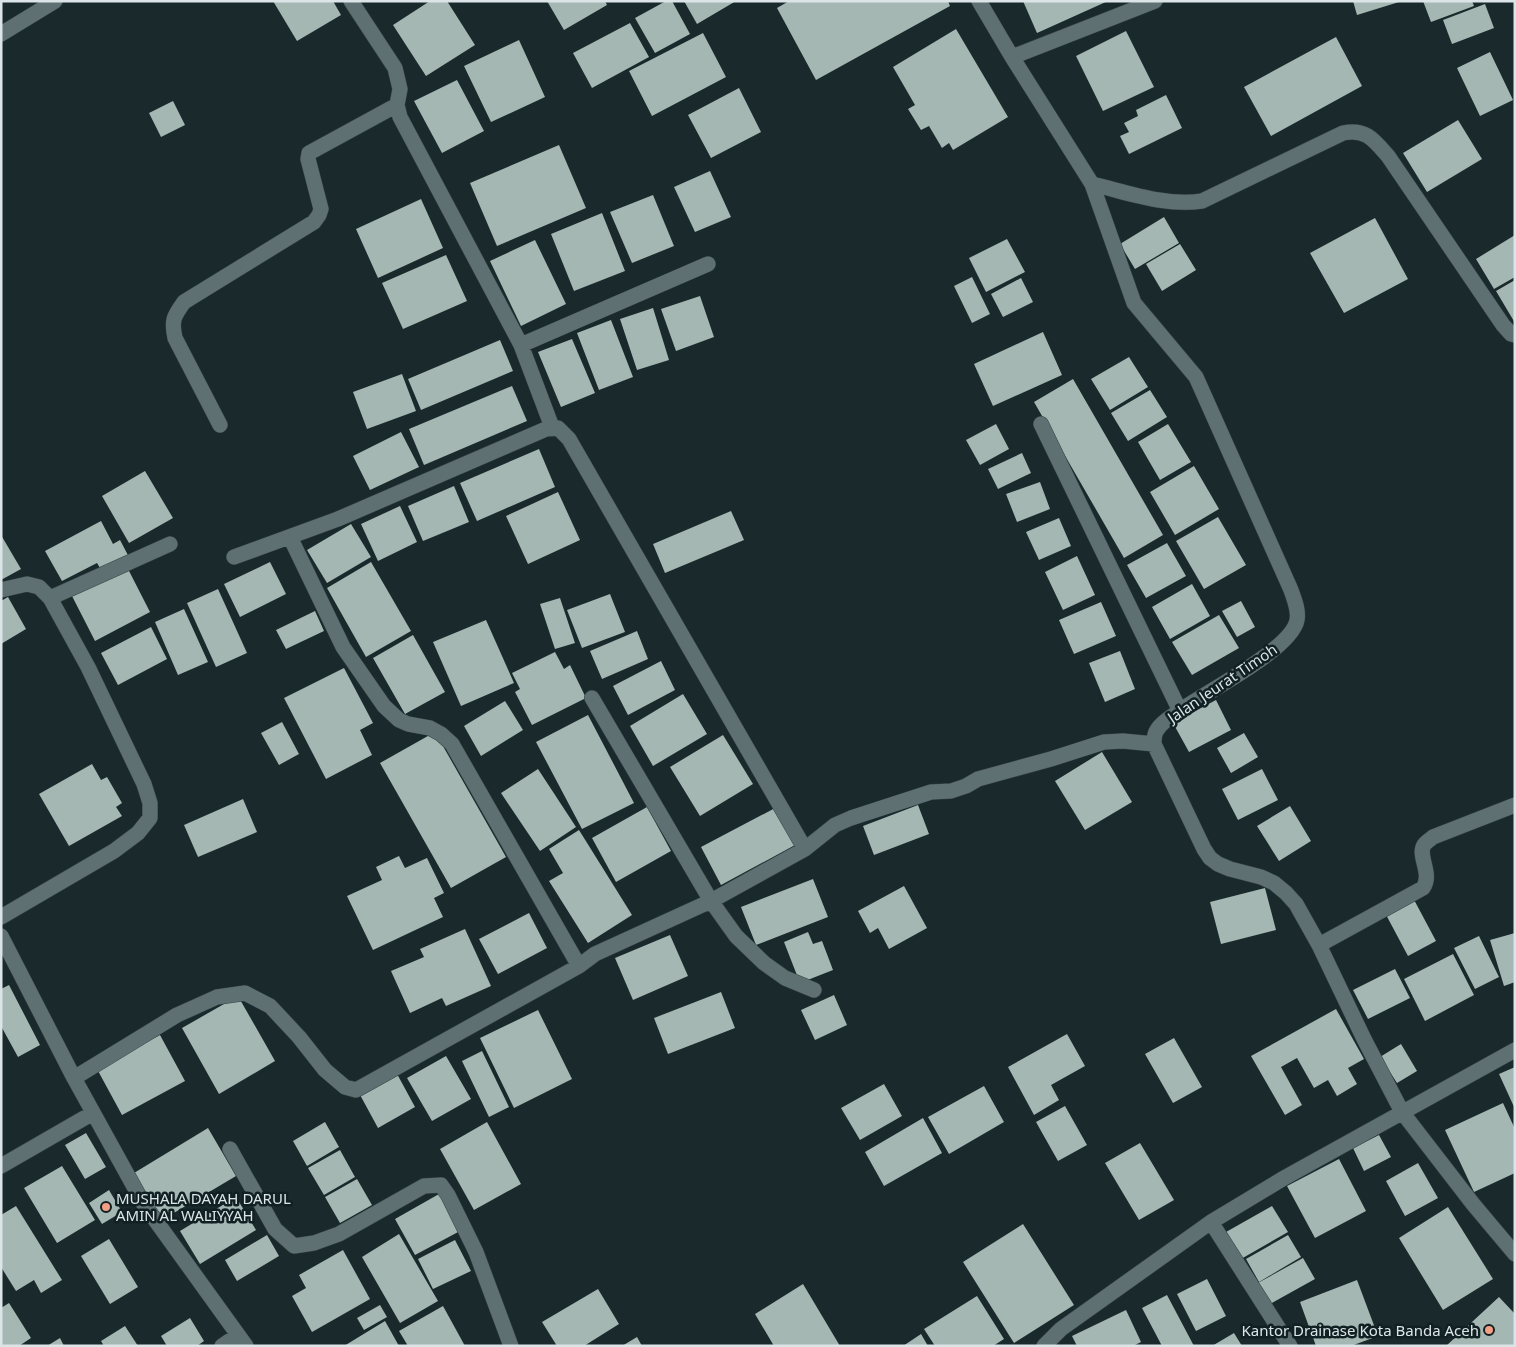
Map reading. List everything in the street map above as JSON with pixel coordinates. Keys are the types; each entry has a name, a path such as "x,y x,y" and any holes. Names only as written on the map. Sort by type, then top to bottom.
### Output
{"street":[{"path":"1,34 55,1"},
{"path":"351,1 395,68 400,89 397,105 400,117 521,345 552,427"},
{"name":"Jalan Jeurat Timoh","path":"979,1 1092,184 1134,303 1196,377 1296,604 1297,619 1294,630 1287,639 1264,658 1200,697 1157,729 1154,735 1154,744"},
{"path":"1012,57 1155,1"},
{"path":"220,424 175,338 172,325 175,315 184,302 314,222 321,208 308,159 309,153 397,105"},
{"path":"1092,184 1187,204 1202,201 1343,133 1354,131 1367,134 1388,156 1503,325 1515,335"},
{"path":"521,345 708,264"},
{"path":"1041,424 1180,711"},
{"path":"234,557 338,519 513,442 552,427 558,428 563,431 568,439 805,849"},
{"path":"290,536 343,647 384,706 399,720 408,724 430,728 441,734 452,744 579,966"},
{"path":"50,598 170,544"},
{"path":"1,590 27,584 38,587 50,598 88,668 144,784 150,803 150,818 138,833 114,851 1,917"},
{"path":"592,698 710,901 736,936 764,963 785,978 814,990"},
{"path":"74,1078 177,1015 217,997 245,993 270,1006 326,1070 345,1087 356,1090 579,966 595,954 710,901 805,849 835,825 851,818 931,792 952,791 978,779 1104,742 1123,741 1154,744 1210,858 1230,869 1261,876 1274,883 1296,904 1320,945 1364,1039 1402,1112 1515,1254"},
{"path":"1320,945 1423,888 1427,879 1423,850 1424,845 1433,837 1515,805"},
{"path":"1,936 74,1078 143,1202 242,1341 222,1346"},
{"path":"1044,1346 1061,1329 1210,1222 1402,1112 1515,1050"},
{"path":"1,1166 93,1113"},
{"path":"230,1149 275,1229 294,1246 314,1243 339,1234 424,1186 441,1185 448,1194 476,1252 509,1345"},
{"path":"1210,1222 1290,1346"}],"building":[{"path":"273,1 333,1 341,15 297,41"},
{"path":"430,1 447,1 475,45 426,76 393,25"},
{"path":"547,1 605,1 607,5 564,30"},
{"path":"666,1 672,1 690,34 655,53 635,18"},
{"path":"684,1 736,1 697,24"},
{"path":"789,1 948,1 950,6 816,80 777,8"},
{"path":"1023,1 1108,1 1037,33"},
{"path":"1353,1 1399,1 1399,2 1357,15"},
{"path":"1423,1 1472,1 1474,6 1431,22"},
{"path":"1485,4 1494,28 1452,44 1443,20"},
{"path":"630,23 649,57 592,88 573,53"},
{"path":"956,29 1008,117 953,150 949,143 942,148 929,126 921,130 908,109 915,105 893,67"},
{"path":"1126,31 1154,87 1103,111 1076,56"},
{"path":"703,33 726,77 652,116 629,71"},
{"path":"1336,37 1362,86 1271,136 1244,87"},
{"path":"519,40 545,97 491,122 464,66"},
{"path":"1490,52 1513,100 1480,116 1457,68"},
{"path":"457,80 484,131 442,153 414,101"},
{"path":"739,88 761,132 711,158 688,115"},
{"path":"1166,95 1182,128 1129,154 1120,136 1129,132 1124,123 1138,116 1136,110"},
{"path":"173,101 185,125 161,137 149,113"},
{"path":"1458,120 1482,159 1427,192 1403,153"},
{"path":"559,145 586,208 497,246 470,183"},
{"path":"710,171 731,217 695,232 674,187"},
{"path":"653,195 674,246 632,263 610,212"},
{"path":"421,199 443,248 378,278 356,229"},
{"path":"602,213 625,271 574,291 551,234"},
{"path":"1164,217 1179,243 1135,269 1120,244"},
{"path":"1375,218 1408,279 1344,313 1310,253"},
{"path":"1515,235 1515,277 1494,289 1476,259"},
{"path":"1007,239 1025,272 986,292 969,258"},
{"path":"535,240 566,304 521,326 490,261"},
{"path":"1180,244 1196,270 1162,291 1146,264"},
{"path":"446,255 467,301 403,329 382,283"},
{"path":"972,277 990,314 972,323 954,286"},
{"path":"1021,278 1033,302 1003,317 991,294"},
{"path":"1515,280 1515,323 1496,291"},
{"path":"700,296 714,337 676,351 661,309"},
{"path":"653,308 669,360 637,370 620,319"},
{"path":"611,320 633,377 599,390 577,333"},
{"path":"1043,332 1062,375 993,406 974,364"},
{"path":"572,339 595,393 561,407 538,352"},
{"path":"500,340 513,371 421,410 408,379"},
{"path":"1129,357 1148,387 1110,410 1091,379"},
{"path":"402,374 416,411 367,429 353,392"},
{"path":"1073,379 1163,535 1124,558 1034,402"},
{"path":"512,386 527,421 424,465 409,429"},
{"path":"1150,390 1167,417 1128,441 1111,413"},
{"path":"996,424 1009,449 980,465 966,440"},
{"path":"1168,424 1191,462 1160,480 1138,442"},
{"path":"401,432 419,467 370,490 353,456"},
{"path":"539,449 555,487 477,521 460,483"},
{"path":"1022,453 1031,473 998,489 988,469"},
{"path":"1194,466 1219,509 1175,535 1150,492"},
{"path":"145,471 173,518 129,543 102,496"},
{"path":"1040,482 1050,509 1017,522 1006,494"},
{"path":"454,486 469,522 423,541 408,506"},
{"path":"558,492 580,540 528,564 506,516"},
{"path":"400,506 417,542 378,561 361,524"},
{"path":"731,511 744,540 665,573 653,544"},
{"path":"1218,517 1246,565 1204,589 1176,541"},
{"path":"1059,518 1071,546 1039,560 1026,532"},
{"path":"101,521 113,544 120,540 130,559 103,573 97,563 62,581 45,551"},
{"path":"351,524 371,557 327,583 307,550"},
{"path":"1,535 21,569 1,580"},
{"path":"1167,543 1186,576 1146,598 1127,565"},
{"path":"1077,556 1095,595 1063,610 1045,572"},
{"path":"270,562 286,594 240,617 224,584"},
{"path":"371,562 411,631 366,657 327,588"},
{"path":"127,567 150,612 95,641 72,596"},
{"path":"1192,584 1210,616 1170,639 1152,607"},
{"path":"218,589 247,653 216,667 187,603"},
{"path":"610,594 625,632 582,648 567,610"},
{"path":"8,597 26,629 1,644 1,601"},
{"path":"560,598 575,643 555,649 540,604"},
{"path":"1241,601 1255,627 1237,637 1222,611"},
{"path":"1101,602 1116,636 1074,654 1059,620"},
{"path":"184,609 208,662 178,675 155,622"},
{"path":"315,611 324,631 286,649 276,630"},
{"path":"1219,615 1239,648 1192,675 1172,642"},
{"path":"486,620 514,683 461,706 433,642"},
{"path":"151,627 167,659 118,685 101,653"},
{"path":"637,631 648,659 602,679 590,651"},
{"path":"413,635 445,692 405,714 373,658"},
{"path":"1120,651 1135,689 1105,702 1089,663"},
{"path":"555,652 564,669 570,665 586,698 532,725 515,692 520,689 512,673"},
{"path":"661,661 675,690 628,715 613,686"},
{"path":"344,668 373,723 360,730 372,755 326,779 284,698"},
{"path":"683,694 707,734 653,766 630,726"},
{"path":"1216,700 1231,730 1189,752 1173,723"},
{"path":"505,701 523,730 481,756 464,726"},
{"path":"588,715 634,803 582,829 536,742"},
{"path":"282,722 299,754 279,765 261,733"},
{"path":"435,732 506,857 451,888 380,763"},
{"path":"1244,733 1258,757 1231,773 1217,748"},
{"path":"723,735 753,784 700,816 670,767"},
{"path":"1102,752 1132,802 1085,830 1055,781"},
{"path":"92,764 101,780 107,777 122,803 116,807 122,816 69,846 39,794"},
{"path":"538,769 576,827 540,851 501,793"},
{"path":"1262,769 1278,800 1238,820 1222,789"},
{"path":"243,799 257,832 198,857 184,825"},
{"path":"918,805 929,834 874,855 863,826"},
{"path":"1290,806 1311,841 1279,861 1257,826"},
{"path":"647,807 671,851 616,882 592,838"},
{"path":"777,807 797,844 721,885 701,847"},
{"path":"579,830 632,915 588,943 549,881 563,873 549,849"},
{"path":"399,856 405,868 427,858 444,893 434,898 443,917 373,950 347,896 382,880 376,867"},
{"path":"813,879 828,917 756,945 741,907"},
{"path":"904,886 927,928 889,949 878,928 870,933 858,911"},
{"path":"1265,888 1276,930 1221,944 1210,902"},
{"path":"1412,896 1436,941 1408,956 1384,911"},
{"path":"529,913 547,948 498,974 479,939"},
{"path":"465,929 491,986 446,1006 442,998 410,1013 391,971 424,957 420,949"},
{"path":"808,932 813,944 822,941 833,970 800,983 784,942"},
{"path":"1515,933 1515,982 1504,986 1490,940"},
{"path":"670,935 688,976 633,1000 615,958"},
{"path":"1479,936 1499,977 1475,989 1454,948"},
{"path":"1453,954 1474,995 1425,1021 1404,979"},
{"path":"1395,969 1410,998 1368,1019 1353,990"},
{"path":"9,985 40,1045 18,1057 1,1026 1,989"},
{"path":"721,992 735,1028 668,1054 654,1018"},
{"path":"834,995 847,1025 815,1040 801,1010"},
{"path":"238,996 275,1061 219,1094 182,1028"},
{"path":"1336,1009 1364,1059 1348,1068 1357,1084 1337,1096 1328,1080 1314,1088 1297,1058 1281,1067 1302,1105 1285,1115 1251,1056"},
{"path":"538,1010 572,1079 514,1108 480,1038"},
{"path":"1067,1034 1085,1066 1051,1085 1059,1100 1034,1115 1008,1067"},
{"path":"160,1035 185,1081 122,1115 97,1069"},
{"path":"1174,1038 1202,1087 1173,1103 1145,1054"},
{"path":"1401,1044 1417,1071 1397,1083 1380,1057"},
{"path":"482,1051 509,1107 489,1117 462,1061"},
{"path":"446,1056 471,1099 432,1121 407,1078"},
{"path":"1515,1067 1515,1109 1499,1074"},
{"path":"396,1072 415,1107 378,1128 359,1093"},
{"path":"884,1084 902,1116 860,1140 841,1108"},
{"path":"984,1086 1004,1122 949,1154 928,1117"},
{"path":"1503,1103 1515,1129 1515,1173 1474,1192 1445,1130"},
{"path":"1065,1106 1087,1145 1058,1161 1036,1122"},
{"path":"923,1118 942,1153 884,1186 865,1152"},
{"path":"325,1122 339,1147 307,1166 293,1141"},
{"path":"487,1122 521,1184 474,1210 440,1149"},
{"path":"208,1128 236,1176 162,1220 134,1173"},
{"path":"86,1133 106,1167 85,1179 65,1145"},
{"path":"1379,1135 1391,1157 1364,1171 1353,1148"},
{"path":"1140,1143 1174,1200 1139,1220 1105,1163"},
{"path":"340,1150 355,1177 324,1195 308,1168"},
{"path":"1339,1159 1366,1211 1315,1238 1287,1186"},
{"path":"1418,1163 1438,1198 1405,1216 1386,1181"},
{"path":"62,1166 95,1220 57,1243 24,1188"},
{"path":"357,1179 372,1205 340,1223 325,1197"},
{"name":"MUSHALA DAYAH DARUL AMIN AL WALIYYAH","path":"109,1190 122,1212 102,1224 89,1203"},
{"path":"439,1194 460,1231 415,1255 395,1219"},
{"path":"236,1197 256,1230 200,1264 180,1231"},
{"path":"16,1206 62,1280 41,1293 34,1280 16,1291 1,1267 1,1215"},
{"path":"1272,1206 1288,1232 1241,1259 1226,1232"},
{"path":"1448,1207 1493,1279 1443,1310 1399,1238"},
{"path":"1023,1224 1074,1305 1014,1343 963,1262"},
{"path":"399,1234 438,1301 400,1323 362,1257"},
{"path":"267,1235 279,1256 237,1281 225,1260"},
{"path":"1288,1235 1301,1257 1259,1282 1246,1259"},
{"path":"109,1239 138,1287 110,1304 81,1256"},
{"path":"455,1240 471,1271 433,1289 418,1259"},
{"path":"343,1250 370,1299 312,1332 292,1296 306,1288 299,1275"},
{"path":"1303,1258 1315,1279 1268,1305 1256,1284"},
{"path":"1207,1279 1226,1316 1196,1331 1177,1294"},
{"path":"1357,1280 1378,1336 1351,1346 1316,1346 1300,1302"},
{"path":"803,1284 840,1346 774,1346 755,1314"},
{"path":"598,1289 619,1324 584,1346 557,1346 542,1322"},
{"path":"1167,1295 1194,1346 1162,1346 1142,1308"},
{"path":"977,1296 1004,1339 993,1346 935,1346 924,1329"},
{"name":"Kantor Drainase Kota Banda Aceh","path":"1499,1297 1515,1314 1515,1346 1446,1346"},
{"path":"9,1303 31,1338 19,1346 1,1346 1,1308"},
{"path":"380,1305 387,1317 364,1330 357,1318"},
{"path":"443,1306 465,1346 408,1346 399,1331"},
{"path":"1126,1310 1141,1342 1133,1346 1077,1346 1072,1336"},
{"path":"190,1318 204,1341 197,1346 167,1346 161,1336"},
{"path":"385,1321 399,1346 344,1346"},
{"path":"125,1326 138,1346 104,1346 101,1341"},
{"path":"1234,1333 1242,1346 1212,1346"},
{"path":"921,1334 928,1346 903,1346"},
{"path":"637,1337 642,1346 622,1346"},
{"path":"60,1338 64,1346 47,1346"}],"place":[{"name":"MUSHALA DAYAH DARUL AMIN AL WALIYYAH","path":"106,1207"},
{"name":"Kantor Drainase Kota Banda Aceh","path":"1489,1330"}]}
